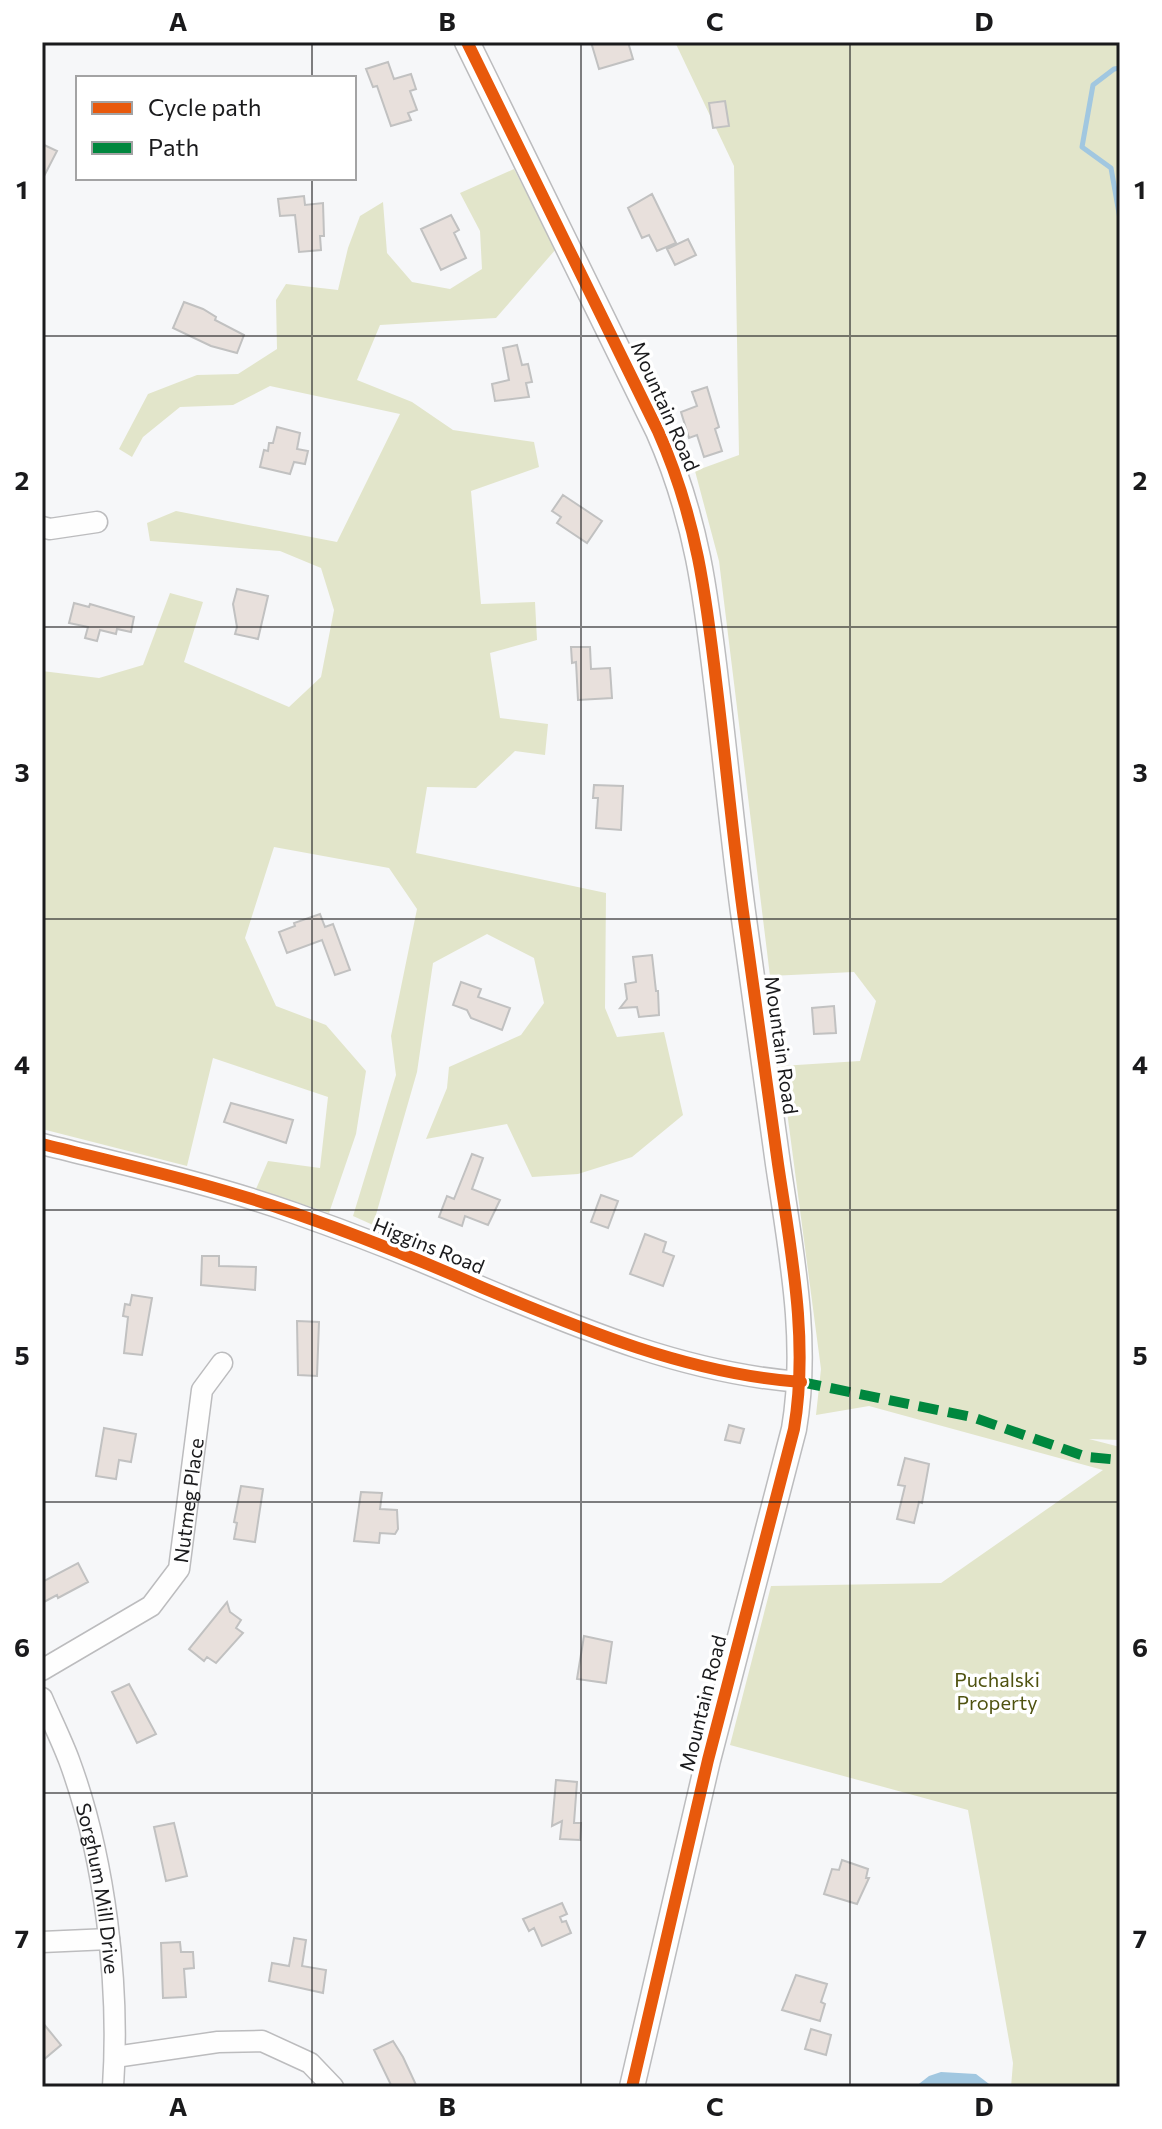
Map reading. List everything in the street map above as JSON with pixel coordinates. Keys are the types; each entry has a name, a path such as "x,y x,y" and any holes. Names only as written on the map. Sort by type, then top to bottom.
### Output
{"main road":[{"name":"Mountain Road","path":"467,42 658,431 692,522 707,607 741,897 800,1336 801,1382 787,1460 697,1805 632,2087"}],"street":[{"path":"42,527 50,529 97,522"},
{"name":"Higgins Road","path":"42,1144 169,1176 293,1213 651,1353 736,1373 801,1382"},
{"name":"Nutmeg Place","path":"42,1670 151,1606 179,1569 202,1390 222,1363"},
{"name":"Sorghum Mill Drive","path":"42,1698 69,1762 95,1850 109,1939 115,2057 113,2087"},
{"path":"42,1942 109,1939"},
{"path":"115,2057 218,2042 262,2041 310,2063 333,2087"}],"green space":[{"name":"Puchalski Property","path":"675,42 1120,42 1120,1440 1089,1439 1120,1447 1120,2087 1011,2087 1013,2063 968,1810 730,1745 771,1586 941,1583 1103,1470 869,1406 816,1415 821,1369 781,1066 860,1061 876,1001 854,972 770,976 719,561 695,471 739,455 734,166"},
{"path":"514,169 556,249 496,318 380,325 357,380 412,402 453,430 534,442 539,467 471,491 481,604 535,602 537,640 490,653 500,718 548,724 545,755 515,751 476,788 427,787 416,853 606,893 605,1008 617,1037 664,1032 683,1115 632,1157 578,1174 532,1177 507,1124 426,1139 447,1088 449,1067 521,1035 544,1003 534,958 487,934 433,963 417,1072 373,1225 353,1216 396,1075 391,1036 417,909 389,868 274,847 245,938 276,1006 326,1025 366,1071 356,1134 329,1213 256,1189 268,1161 320,1168 328,1097 213,1058 187,1166 42,1129 42,671 99,678 143,665 170,593 203,602 184,662 289,707 321,677 334,610 321,568 280,551 150,541 147,523 176,511 337,542 400,414 270,386 233,405 180,407 143,437 132,457 119,449 148,394 197,375 238,374 277,349 276,300 286,284 338,290 360,216 383,202 387,253 412,282 450,289 482,269 480,231 460,193"}],"water":[{"path":"941,2072 976,2074 993,2087 915,2087 929,2076"}],"building":[{"path":"591,42 628,42 633,59 599,69"},
{"path":"388,62 394,79 411,74 416,89 410,91 417,110 408,113 411,120 391,126 377,86 373,87 366,69"},
{"path":"725,101 729,126 713,128 709,103"},
{"path":"42,144 57,151 42,180"},
{"path":"652,194 676,243 657,251 649,235 642,238 628,208"},
{"path":"304,196 305,205 323,203 324,236 320,236 321,250 299,252 295,215 280,216 278,199"},
{"path":"451,215 459,230 454,233 466,258 441,270 421,229"},
{"path":"688,239 696,255 675,265 667,249"},
{"path":"184,302 203,309 216,317 215,320 244,335 237,353 211,346 173,328"},
{"path":"517,345 522,365 528,364 532,382 526,383 529,397 495,401 492,384 509,380 503,348"},
{"path":"707,387 719,427 715,429 722,451 704,457 697,435 689,438 681,412 697,406 692,392"},
{"path":"277,427 300,433 297,449 308,451 305,464 294,462 290,474 260,467 264,450 268,451 269,443 273,443"},
{"path":"563,495 602,521 587,543 557,523 561,517 552,511"},
{"path":"237,589 268,596 258,639 235,634 237,627 233,604"},
{"path":"74,603 89,607 90,604 134,617 131,632 117,629 116,634 100,630 97,641 85,638 88,627 69,623"},
{"path":"571,647 590,647 591,669 610,668 612,698 578,700 576,662 572,663"},
{"path":"594,785 623,786 621,830 596,828 598,798 593,798"},
{"path":"320,914 325,927 333,924 350,970 335,975 322,940 287,953 279,932"},
{"path":"652,955 659,1015 639,1017 637,1007 620,1008 627,999 625,984 636,982 633,957"},
{"path":"461,982 481,989 478,997 510,1008 502,1030 471,1018 467,1010 453,1005"},
{"path":"834,1006 836,1033 814,1034 812,1008"},
{"path":"231,1103 293,1120 286,1143 224,1122"},
{"path":"472,1154 483,1158 472,1189 500,1200 488,1225 465,1216 462,1226 439,1217 447,1196 454,1199"},
{"path":"601,1195 618,1201 608,1228 591,1222"},
{"path":"645,1234 666,1242 663,1252 674,1256 663,1286 630,1274"},
{"path":"202,1256 219,1256 219,1266 256,1267 255,1290 201,1285"},
{"path":"132,1295 152,1298 142,1355 124,1353 128,1317 123,1316 125,1304 130,1305"},
{"path":"297,1321 319,1322 317,1376 298,1375"},
{"path":"729,1425 744,1429 740,1443 725,1440"},
{"path":"104,1428 136,1434 131,1462 119,1460 116,1479 96,1476"},
{"path":"905,1458 929,1464 922,1503 919,1502 914,1523 897,1519 905,1486 898,1485"},
{"path":"241,1486 263,1489 255,1542 234,1539"},
{"path":"361,1492 382,1493 380,1509 397,1510 398,1529 395,1534 380,1533 379,1543 354,1541"},
{"path":"78,1563 88,1582 42,1603 42,1582"},
{"path":"227,1602 230,1612 241,1620 236,1628 243,1633 216,1663 207,1657 204,1661 189,1649"},
{"path":"584,1636 612,1642 606,1683 577,1679"},
{"path":"129,1684 156,1734 137,1743 112,1692"},
{"path":"556,1780 577,1782 574,1823 581,1823 580,1840 560,1839 562,1821 552,1826"},
{"path":"174,1823 187,1876 166,1881 154,1827"},
{"path":"842,1860 868,1869 866,1878 869,1878 857,1904 824,1894 832,1869 839,1870"},
{"path":"562,1903 567,1914 560,1917 562,1922 566,1921 571,1933 542,1946 534,1928 529,1931 523,1919"},
{"path":"294,1938 306,1940 302,1966 326,1970 323,1993 269,1981 272,1963 289,1966"},
{"path":"180,1942 181,1952 193,1952 194,1968 184,1969 186,1997 163,1998 161,1943"},
{"path":"796,1975 827,1984 821,2002 825,2004 820,2021 782,2010"},
{"path":"42,2022 61,2045 42,2061"},
{"path":"811,2029 831,2035 826,2055 805,2049"},
{"path":"393,2041 417,2087 392,2087 374,2050"}],"waterway":[{"path":"1120,68 1093,85 1082,147 1111,168 1120,219"}],"marked path":[{"path":"801,1382 972,1417 1087,1457 1120,1460"}],"cycle path":[{"path":"467,42 658,431 691,527 709,621 739,884 793,1263 799,1330 800,1363 794,1429 708,1760 632,2087"},
{"path":"42,1144 200,1184 294,1213 637,1348 718,1370 801,1382"}]}
